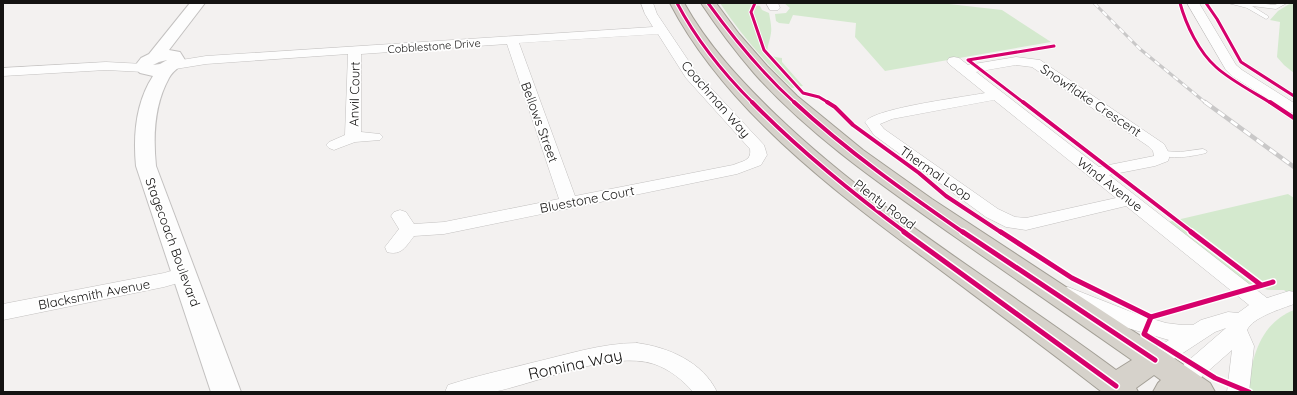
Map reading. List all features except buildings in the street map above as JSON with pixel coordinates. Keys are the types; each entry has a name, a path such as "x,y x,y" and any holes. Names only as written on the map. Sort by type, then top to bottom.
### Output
{"highway":[{"name":"Plenty Road","path":"677,3 696,36 720,68 781,132 812,160 877,212 1116,390"},
{"name":"Plenty Road","path":"708,3 726,30 776,86 810,118 859,158 1038,282 1155,360 1183,388"},
{"path":"1116,390 1155,360"}],"street":[{"name":"Stagecoach Boulevard","path":"198,3 173,34 161,63 145,130 144,146 146,166 226,392"},
{"name":"Coachman Way","path":"647,3 662,30 691,75 758,148 759,155"},
{"path":"1193,3 1231,67 1237,73 1294,109"},
{"name":"Cobblestone Drive","path":"3,72 512,41 662,30"},
{"name":"Bellows Street","path":"512,41 569,203"},
{"name":"Anvil Court","path":"353,137 355,50"},
{"name":"Snowflake Crescent","path":"960,66 1016,61 1035,63 1148,139 1160,148 1163,153"},
{"name":"Wind Avenue","path":"960,66 1265,307"},
{"name":"Thermal Loop","path":"997,95 888,115 875,120 872,124 879,132 992,213 1012,223 1033,224 1130,200"},
{"name":"Anvil Court","path":"334,146 353,137 375,138"},
{"path":"1096,173 1155,162 1162,158 1163,153"},
{"name":"Bluestone Court","path":"394,247 404,223 444,228 737,169 755,162 759,155"},
{"name":"Blacksmith Avenue","path":"3,312 164,280 185,274"},
{"path":"1038,282 1165,332 1186,334 1197,333"},
{"path":"1183,388 1228,341 1238,326 1265,307 1289,298"},
{"path":"1155,360 1208,326 1218,322 1238,326"},
{"path":"1238,326 1239,335 1243,346 1238,392"},
{"name":"Romina Way","path":"456,392 591,357 615,353 637,352 654,355 687,371 706,392"}],"lane":[{"path":"1231,3 1249,7 1266,17"},
{"path":"1241,3 1276,7 1284,3"},
{"path":"1163,153 1180,155 1203,151"}],"green space":[{"path":"720,3 751,3 753,5 760,6 762,10 769,13 771,31 768,53 775,57 782,58 782,62 803,86 792,88 782,78 745,37"},
{"path":"784,3 940,3 1002,10 1051,42 885,71 855,37 856,23 793,15 789,24 779,23 776,21 775,14 786,13 790,8"},
{"path":"1291,3 1294,3 1294,73 1277,57 1280,22 1270,20 1278,11"},
{"path":"1288,194 1294,198 1294,298 1284,290 1268,290 1247,283 1168,222"},
{"path":"1294,310 1294,392 1247,392 1255,355 1265,333 1282,316"}],"railway":[{"path":"1094,3 1140,49 1206,103"},
{"path":"1205,102 1294,167"}],"cycle path":[{"path":"677,3 703,45 735,84 802,150 825,170 898,227 1116,386"},
{"path":"708,3 731,35 756,64 783,92 842,143 936,213 1155,360"},
{"path":"755,3 751,12 764,50 803,93 819,97 835,107 853,125 919,173 946,196 1072,278 1151,317 1144,334 1215,378 1249,392"},
{"path":"1180,3 1184,17 1205,55 1217,68 1294,118"},
{"path":"1206,3 1217,19 1241,62 1294,96"},
{"path":"1054,46 968,60 1261,285"},
{"path":"1151,317 1273,282"}]}
